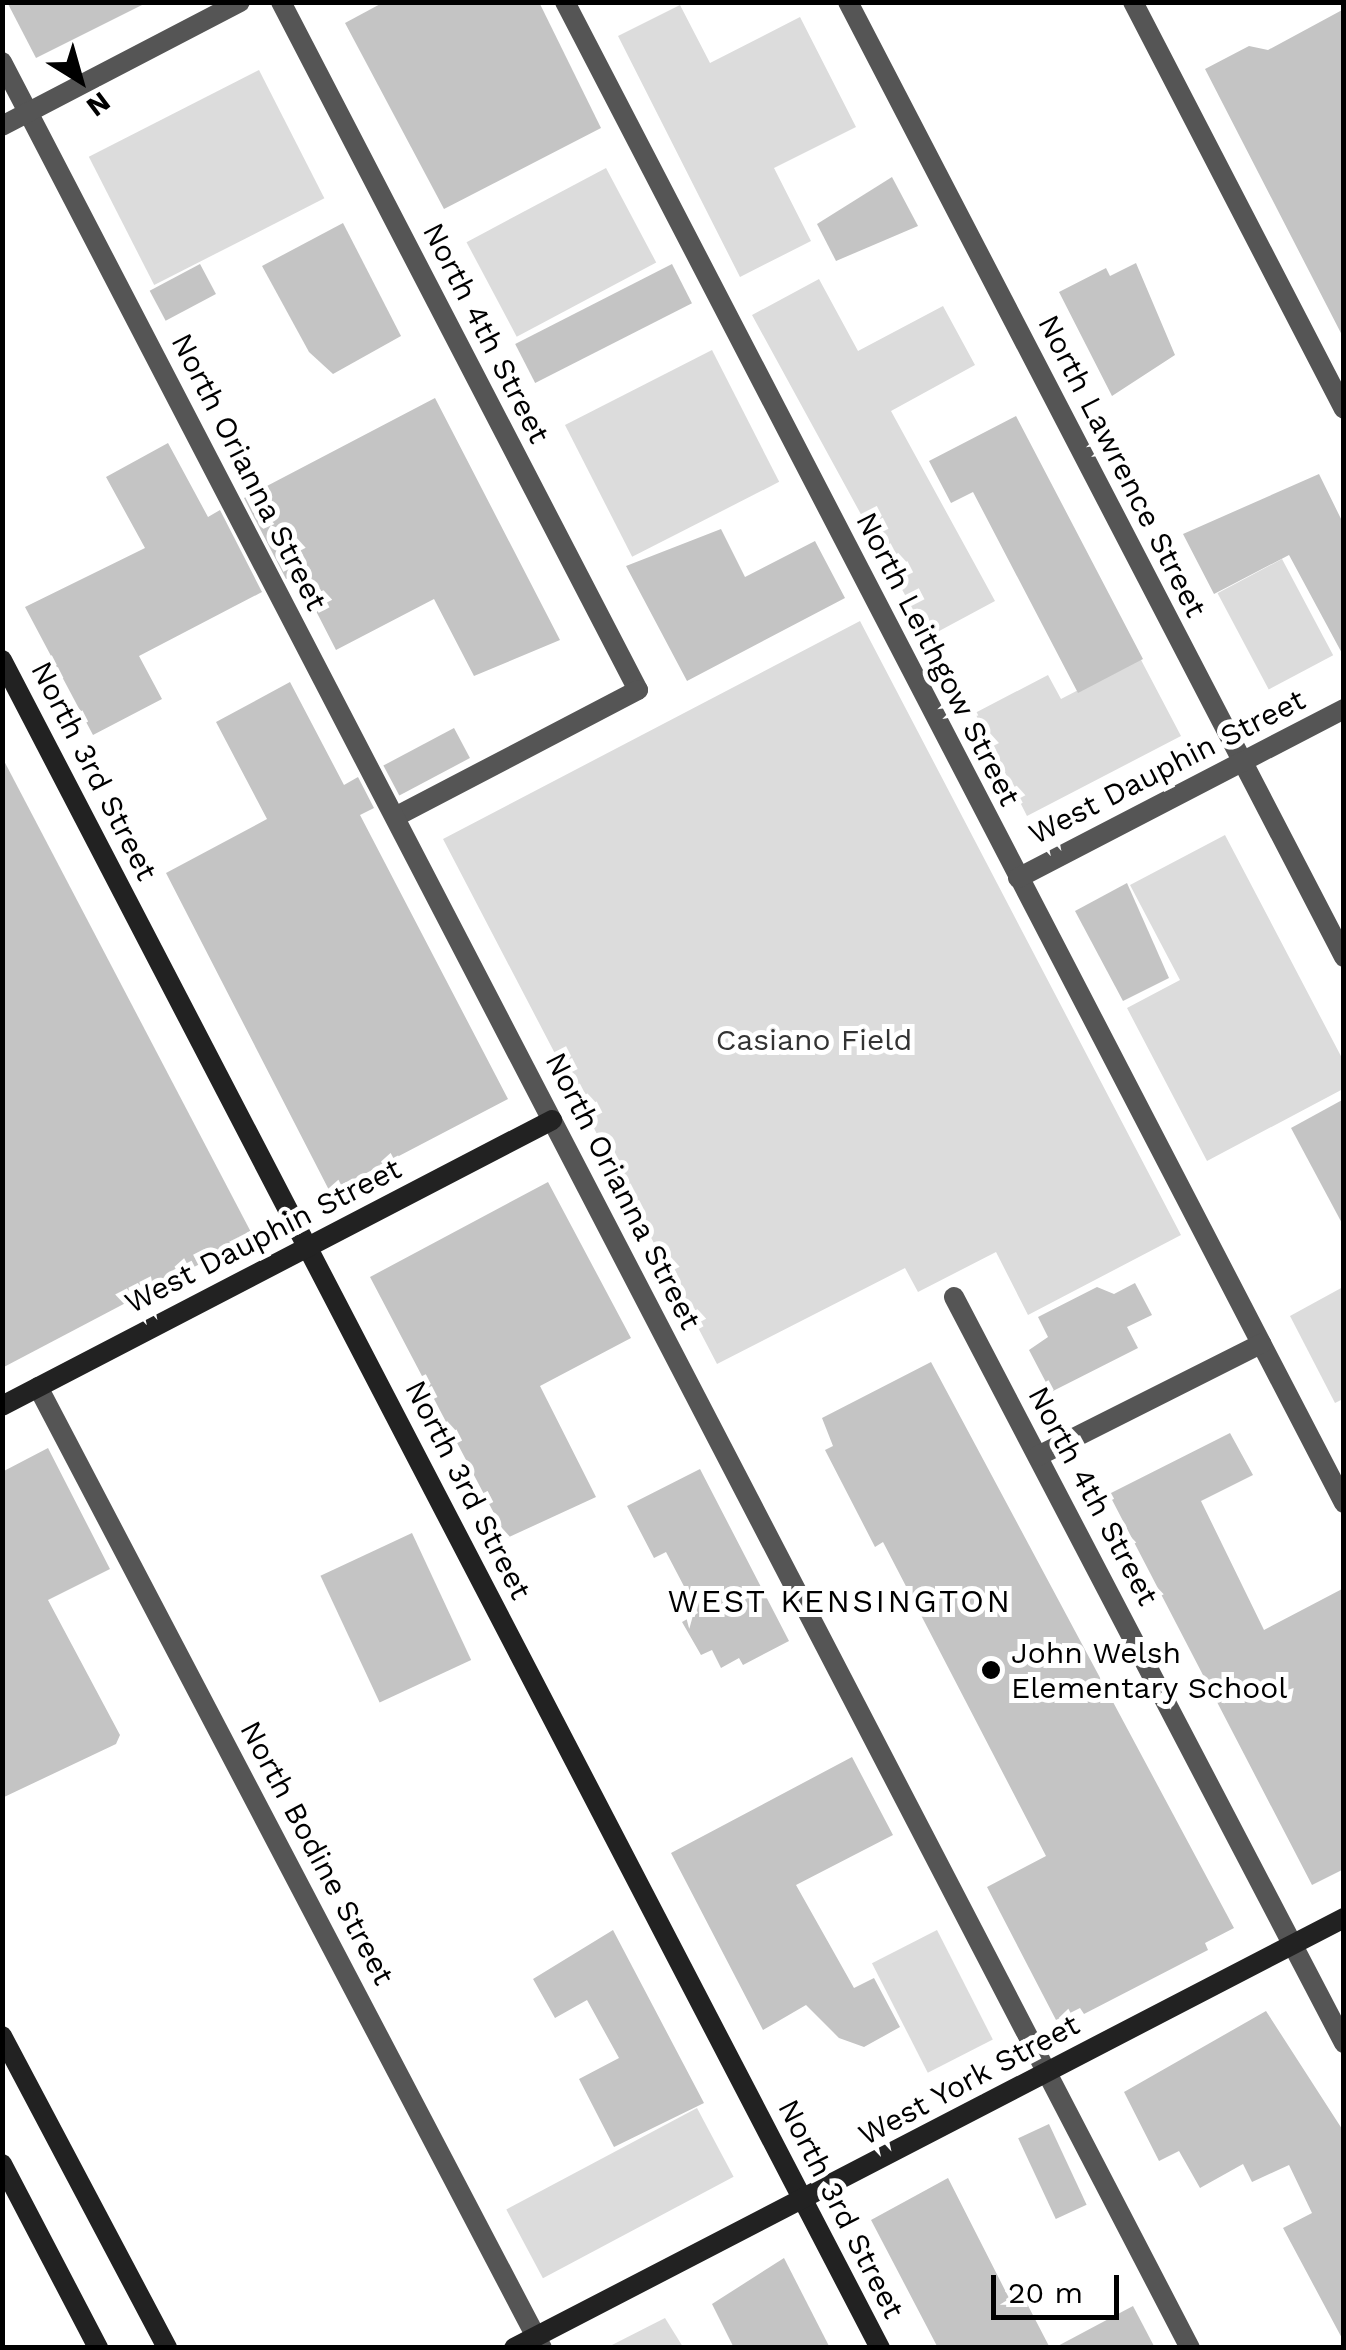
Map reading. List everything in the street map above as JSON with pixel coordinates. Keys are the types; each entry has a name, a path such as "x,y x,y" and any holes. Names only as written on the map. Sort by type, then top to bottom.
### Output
{"street":[{"path":"2,126 240,2"},
{"name":"North 4th Street","path":"282,2 638,690 395,817"},
{"name":"North Leithgow Street","path":"565,2 1344,1503"},
{"name":"North Lawrence Street","path":"848,2 1344,958"},
{"path":"1132,2 1344,409"},
{"name":"North Orianna Street","path":"2,62 1190,2348"},
{"name":"North 3rd Street","path":"2,660 880,2348"},
{"name":"West Dauphin Street","path":"1018,878 1344,709"},
{"name":"West Dauphin Street","path":"2,1406 552,1120"},
{"name":"North 4th Street","path":"954,1296 1344,2044"},
{"path":"1038,1456 1261,1344"},
{"name":"North Bodine Street","path":"38,1387 539,2342"},
{"name":"West York Street","path":"514,2348 539,2342 1344,1918"},
{"path":"2,2036 167,2348"},
{"path":"2,2164 98,2348"}],"green space":[{"path":"680,5 710,63 800,17 856,127 774,168 811,241 740,277 618,36"},
{"path":"259,70 324,198 154,285 89,157"},
{"path":"606,168 656,262 517,337 466,242"},
{"path":"819,279 858,351 943,306 975,365 891,411 995,601 928,637 752,315"},
{"path":"712,350 779,482 632,557 565,425"},
{"path":"1282,559 1333,655 1269,690 1218,593"},
{"name":"Casiano Field","path":"860,621 1181,1235 1028,1315 996,1252 918,1292 905,1268 717,1364 443,839"},
{"path":"1140,658 1181,736 1027,816 975,713 1048,675 1061,699"},
{"path":"1225,835 1343,1060 1343,1089 1207,1161 1127,1008 1180,980 1130,885"},
{"path":"1343,1287 1343,1399 1335,1403 1290,1316"},
{"path":"937,1930 993,2040 928,2073 872,1963"},
{"path":"697,2108 734,2177 543,2278 506,2209"},
{"path":"665,2318 683,2347 608,2347"}],"building":[{"path":"7,2 148,2 36,58"},
{"path":"384,2 539,2 601,128 444,209 345,23"},
{"path":"1344,9 1344,339 1205,69 1249,46 1268,50"},
{"path":"892,177 918,226 836,261 817,224"},
{"path":"343,223 401,336 333,374 309,352 262,266"},
{"path":"1136,263 1175,355 1112,396 1059,292 1106,268 1110,276"},
{"path":"200,264 216,294 166,321 150,291"},
{"path":"672,264 692,303 535,383 515,344"},
{"path":"435,398 560,640 474,676 434,599 336,650 297,574 286,579 244,498"},
{"path":"1016,416 1143,659 1078,693 973,492 951,503 929,461"},
{"path":"168,443 208,517 220,510 262,592 139,656 162,699 93,735 25,607 145,548 106,477"},
{"path":"1319,474 1344,525 1344,657 1289,555 1214,594 1183,534"},
{"path":"721,529 745,577 815,541 845,598 687,681 626,566"},
{"path":"290,682 344,785 358,777 374,808 360,815 508,1099 330,1192 166,873 267,819 216,722"},
{"path":"454,728 470,758 399,796 383,766"},
{"path":"2,757 253,1236 2,1368"},
{"path":"1127,883 1169,978 1123,1001 1075,911"},
{"path":"1344,1099 1344,1227 1291,1128"},
{"path":"548,1182 631,1338 540,1386 596,1497 507,1538 370,1277"},
{"path":"1135,1283 1152,1315 1127,1327 1138,1348 1051,1392 1029,1350 1048,1337 1038,1317 1097,1287 1114,1294"},
{"name":"John Welsh Elementary School","path":"931,1362 1234,1928 1205,1943 1208,1950 1084,2014 1080,2008 1056,2020 987,1887 1046,1856 883,1542 875,1547 825,1450 833,1446 822,1418"},
{"path":"1230,1433 1253,1475 1201,1501 1264,1630 1344,1588 1344,1869 1312,1885 1109,1494"},
{"path":"48,1448 110,1569 48,1600 120,1735 116,1744 2,1798 2,1472"},
{"path":"700,1469 789,1641 743,1665 739,1658 721,1668 712,1650 701,1655 682,1622 698,1613 666,1552 654,1558 627,1506"},
{"path":"412,1533 471,1660 380,1703 320,1576"},
{"path":"852,1757 893,1835 796,1885 854,1988 874,1978 900,2027 864,2047 839,2038 806,2005 763,2030 671,1853"},
{"path":"613,1930 704,2103 614,2147 579,2079 619,2058 587,2000 555,2018 533,1979"},
{"path":"1266,2011 1344,2132 1344,2342 1283,2228 1312,2213 1289,2165 1252,2182 1243,2164 1200,2188 1179,2151 1159,2161 1124,2092"},
{"path":"1049,2124 1087,2205 1056,2219 1018,2138"},
{"path":"948,2178 1010,2300 1022,2294 1050,2348 938,2348 871,2220"},
{"path":"784,2258 830,2348 734,2348 712,2304"},
{"path":"1133,2306 1155,2348 1054,2348 1116,2315"}],"place":[{"name":"John Welsh Elementary School","path":"991,1670"}],"district":[{"name":"WEST KENSINGTON","path":"840,1601"}]}
